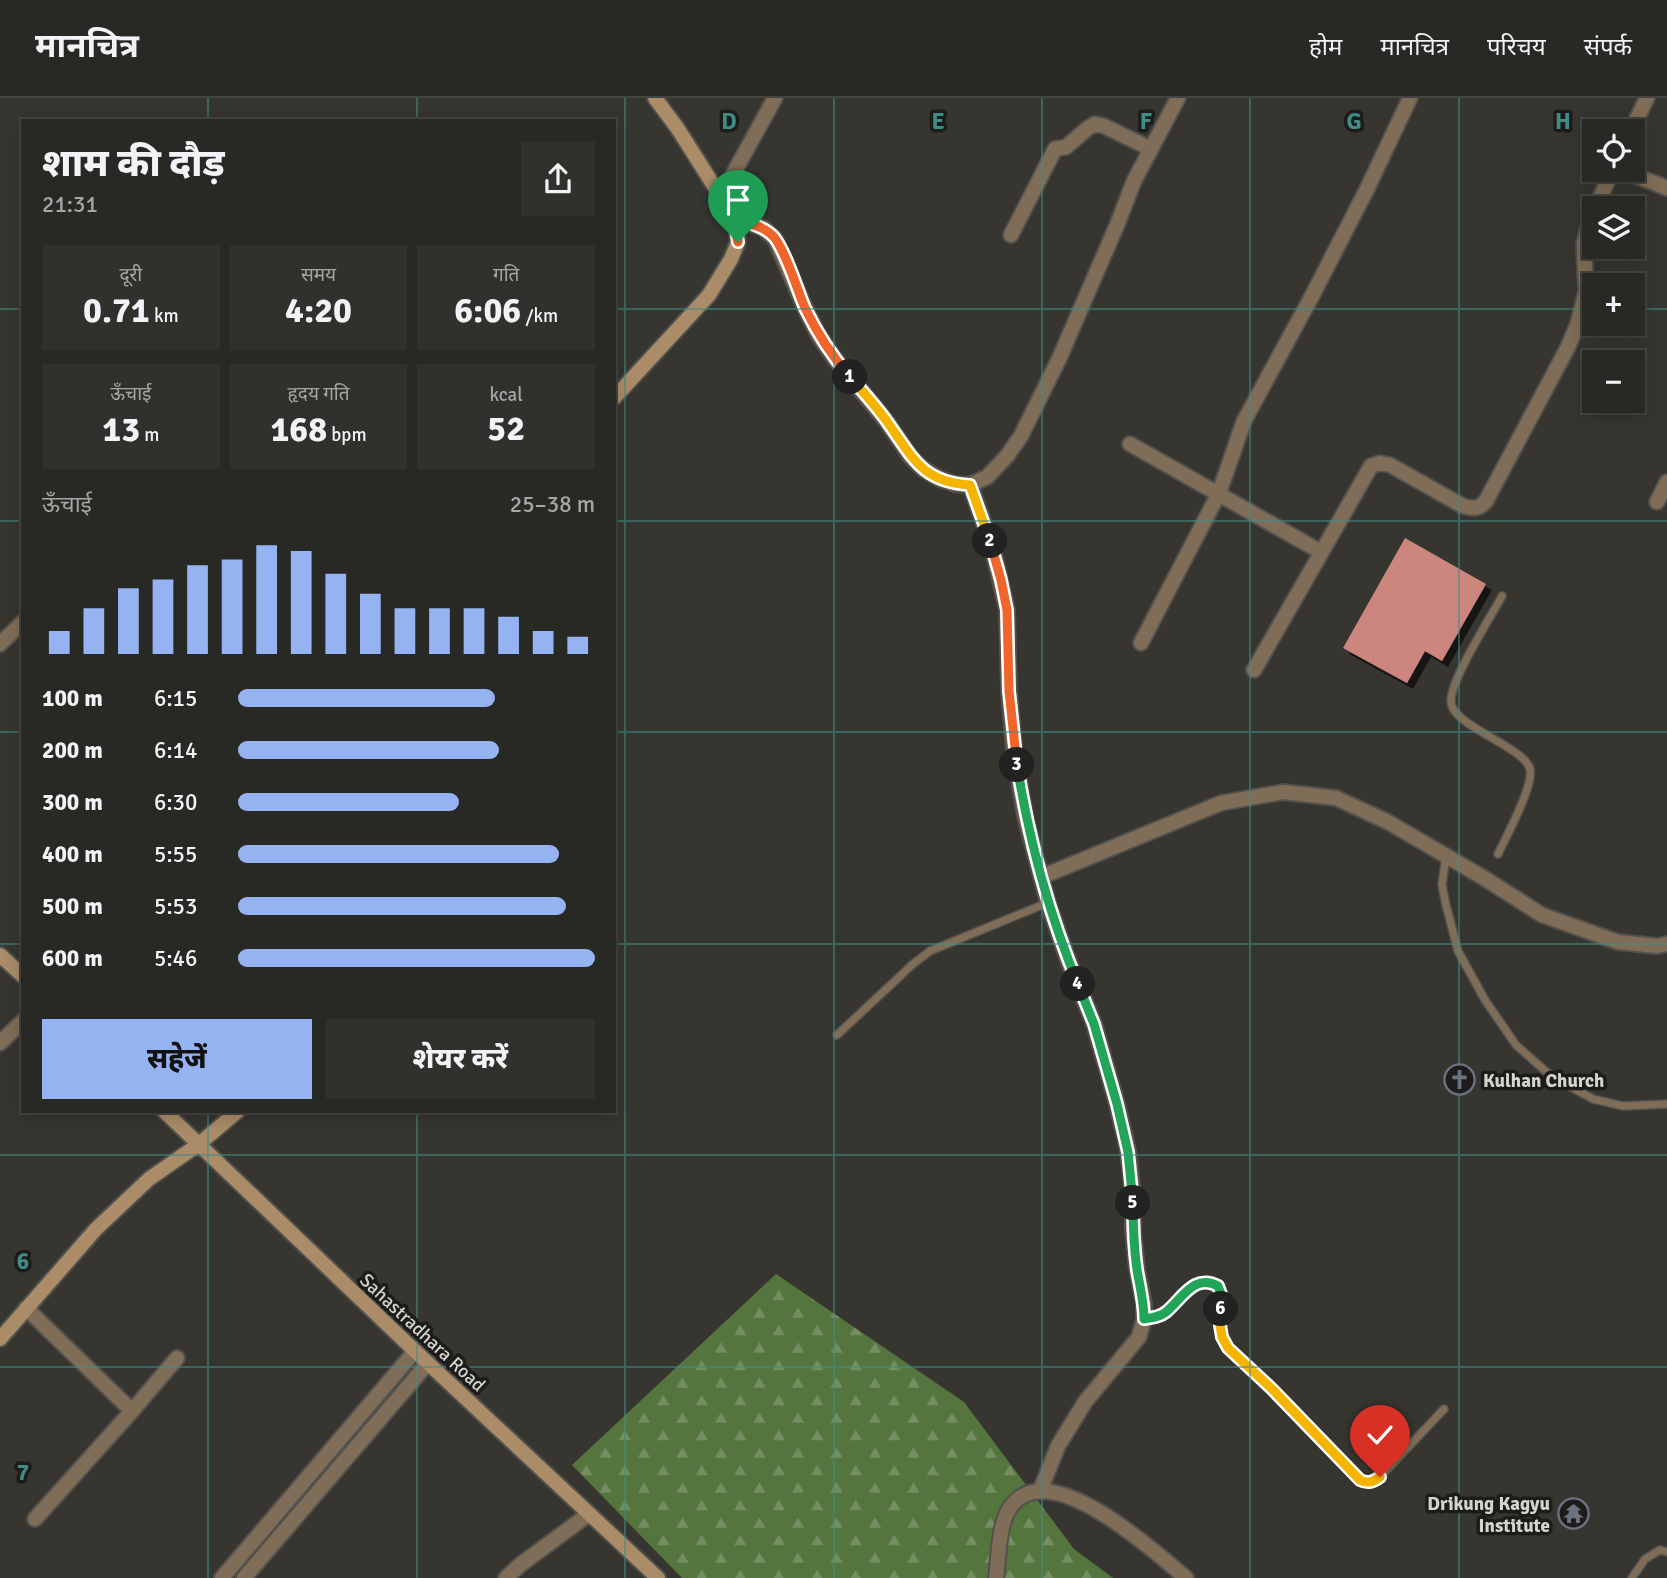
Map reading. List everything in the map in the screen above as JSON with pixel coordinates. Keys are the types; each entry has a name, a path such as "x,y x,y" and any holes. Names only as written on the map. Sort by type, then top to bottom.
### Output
{"street":[{"path":"616,396 709,296 732,259 738,242 734,219 721,196 655,98"},
{"path":"721,196 775,98"},
{"path":"734,219 763,228 775,239 819,336 911,457 940,480 970,485 987,477 1021,436 1059,359 1134,181 1178,98"},
{"path":"1141,643 1219,493 1244,421 1312,296 1410,98"},
{"path":"1637,119 1647,98"},
{"path":"1011,235 1055,149 1070,145 1088,128 1095,124 1104,126 1151,149"},
{"path":"1645,179 1667,188"},
{"path":"1254,670 1371,466 1380,463 1390,465 1472,509 1480,507 1486,501 1569,347 1586,291 1585,259"},
{"path":"1130,444 1321,552"},
{"path":"1657,502 1667,482"},
{"path":"970,485 992,546 1007,610 1014,750 1025,816 1048,903 1094,1024 1128,1152 1133,1194 1133,1232 1144,1304 1144,1319 1139,1337 1085,1402 1058,1446 1040,1492"},
{"path":"0,645 21,624"},
{"path":"1041,877 1221,803 1283,792 1336,798 1388,822 1446,855 1487,873 1542,915 1618,942 1657,946 1667,944"},
{"path":"0,955 21,974"},
{"path":"0,1043 21,1023"},
{"name":"Sahastradhara Road","path":"166,1113 658,1578"},
{"path":"0,1339 96,1229 149,1179 199,1144 236,1113"},
{"path":"26,1308 132,1411"},
{"path":"222,1578 415,1351"},
{"path":"35,1519 177,1358"},
{"path":"244,1578 428,1363"},
{"path":"996,1578 1002,1527 1011,1506 1023,1495 1040,1492 1066,1495 1098,1510 1142,1540 1186,1578"},
{"path":"506,1578 589,1514"}],"lane":[{"path":"1498,854 1529,786 1530,769 1523,758 1459,717 1450,705 1451,693 1458,676 1502,596"},
{"path":"1446,855 1442,885 1458,951 1485,1000 1516,1045 1551,1076 1593,1098 1623,1106 1667,1104"},
{"path":"837,1035 930,951 1048,903"},
{"path":"1144,1319 1164,1314 1187,1290 1200,1283 1210,1282 1218,1286 1222,1297 1220,1325 1228,1348 1365,1483 1380,1477 1444,1409"},
{"path":"1632,1578 1645,1559 1660,1550 1667,1552"}],"green space":[{"path":"776,1274 964,1402 1074,1549 1113,1578 682,1578 572,1465"}],"building":[{"path":"1405,538 1486,584 1442,661 1425,651 1407,683 1343,648"}],"place":[{"name":"Kulhan Church","path":"1460,1080"},
{"name":"Drikung Kagyu Institute","path":"1573,1514"}],"route":[{"path":"738,242 734,219 763,228 775,239 819,336 911,457 940,480 970,485 992,546 1007,610 1014,750 1025,816 1048,903 1094,1024 1128,1152 1133,1194 1133,1232 1144,1319 1164,1314 1187,1290 1200,1283 1210,1282 1218,1286 1222,1297 1220,1325 1228,1348 1272,1389 1360,1480 1365,1483 1373,1482 1380,1477"}]}
